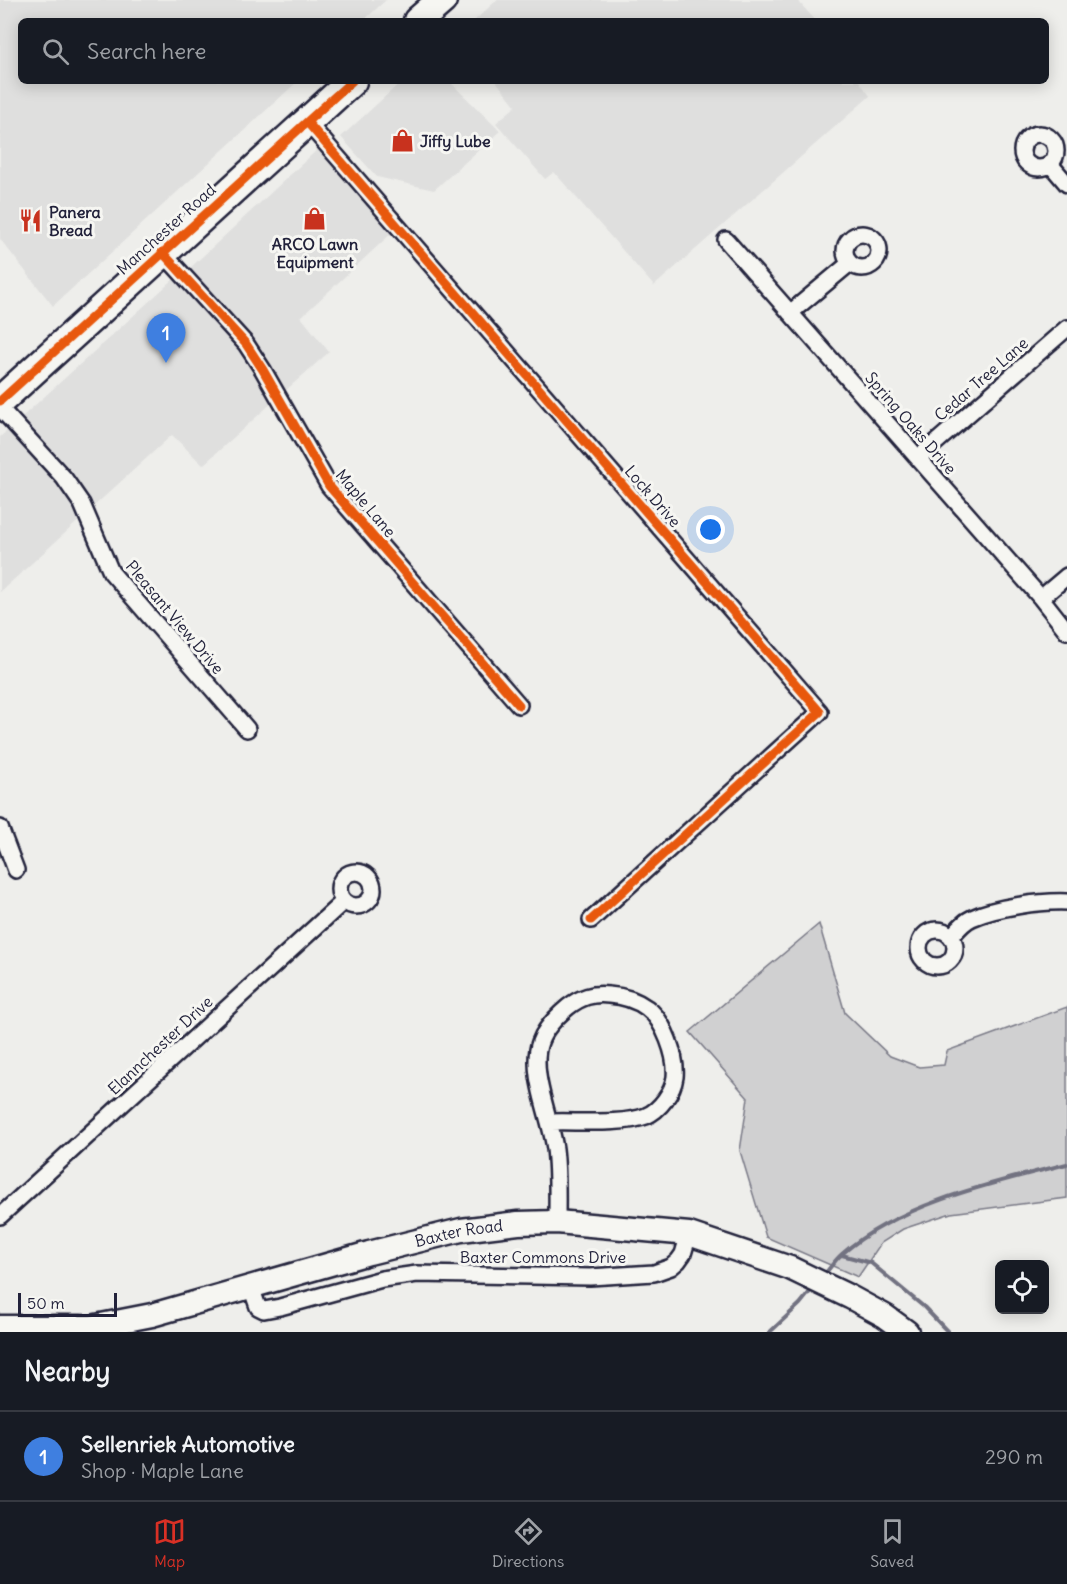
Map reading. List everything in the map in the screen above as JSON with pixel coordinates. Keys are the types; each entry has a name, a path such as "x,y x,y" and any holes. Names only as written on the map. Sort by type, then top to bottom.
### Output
{"highway":[{"path":"421,18 442,0"},
{"name":"Manchester Road","path":"0,401 349,84"}],"main road":[{"name":"Baxter Road","path":"0,1327 91,1327 152,1315 369,1253 461,1230 518,1223 557,1222 689,1234 790,1268 850,1296 907,1332"}],"street":[{"name":"Lock Drive","path":"307,122 820,712 591,920"},
{"path":"1050,164 1067,183"},
{"name":"Spring Oaks Drive","path":"726,240 1041,598 1067,631"},
{"name":"Maple Lane","path":"162,252 246,344 329,486 519,705"},
{"path":"790,313 850,263"},
{"name":"Cedar Tree Lane","path":"918,458 1067,328"},
{"name":"Pleasant View Drive","path":"0,408 73,490 82,504 111,572 247,729"},
{"path":"1041,598 1067,576"},
{"path":"0,828 16,870"},
{"name":"Elannchester Drive","path":"0,1216 344,901"},
{"path":"951,938 959,927 972,918 998,909 1067,902"},
{"path":"550,1122 623,1120 646,1115 665,1101 675,1077 669,1038 656,1016 647,1007 626,996 594,993 577,1000 561,1013 547,1028 539,1043 536,1063 555,1151 557,1222"},
{"name":"Baxter Commons Drive","path":"251,1287 258,1307 264,1310 382,1279 417,1274 584,1277 642,1275 671,1267 678,1262 689,1234"}],"shaded area":[{"path":"0,0 386,0 366,18 18,18 18,84 295,84 53,306 0,239"},
{"path":"497,0 797,0 813,18 477,18"},
{"path":"399,84 452,84 500,131 434,190 377,177 341,137"},
{"path":"498,84 861,84 870,96 654,286 554,172 545,179 496,123 516,106"},
{"path":"319,148 394,231 301,317 329,352 285,391 264,358 189,269"},
{"path":"176,277 240,347 274,401 203,465 172,435 93,507 72,471 22,417"},
{"path":"9,429 77,502 85,515 0,592 0,437"},
{"path":"819,924 845,1013 890,1056 919,1067 944,1065 947,1051 1067,1007 1067,1198 951,1213 903,1229 881,1243 858,1277 766,1237 740,1151 748,1098 690,1032"}],"waterway":[{"path":"824,1275 839,1256 865,1237 919,1208 979,1187 1067,1164"},
{"path":"842,1255 871,1263 924,1307 948,1332"},
{"path":"770,1332 800,1304 813,1288"}],"cycle path":[{"path":"0,401 349,84"},
{"path":"307,122 820,712 591,920"},
{"path":"162,252 246,344 329,486 519,705"}],"place":[{"name":"Jiffy Lube","path":"402,141"},
{"name":"ARCO Lawn Equipment","path":"315,219"},
{"name":"Panera Bread","path":"31,221"},
{"name":"Sellenriek Automotive","path":"166,363"}]}
